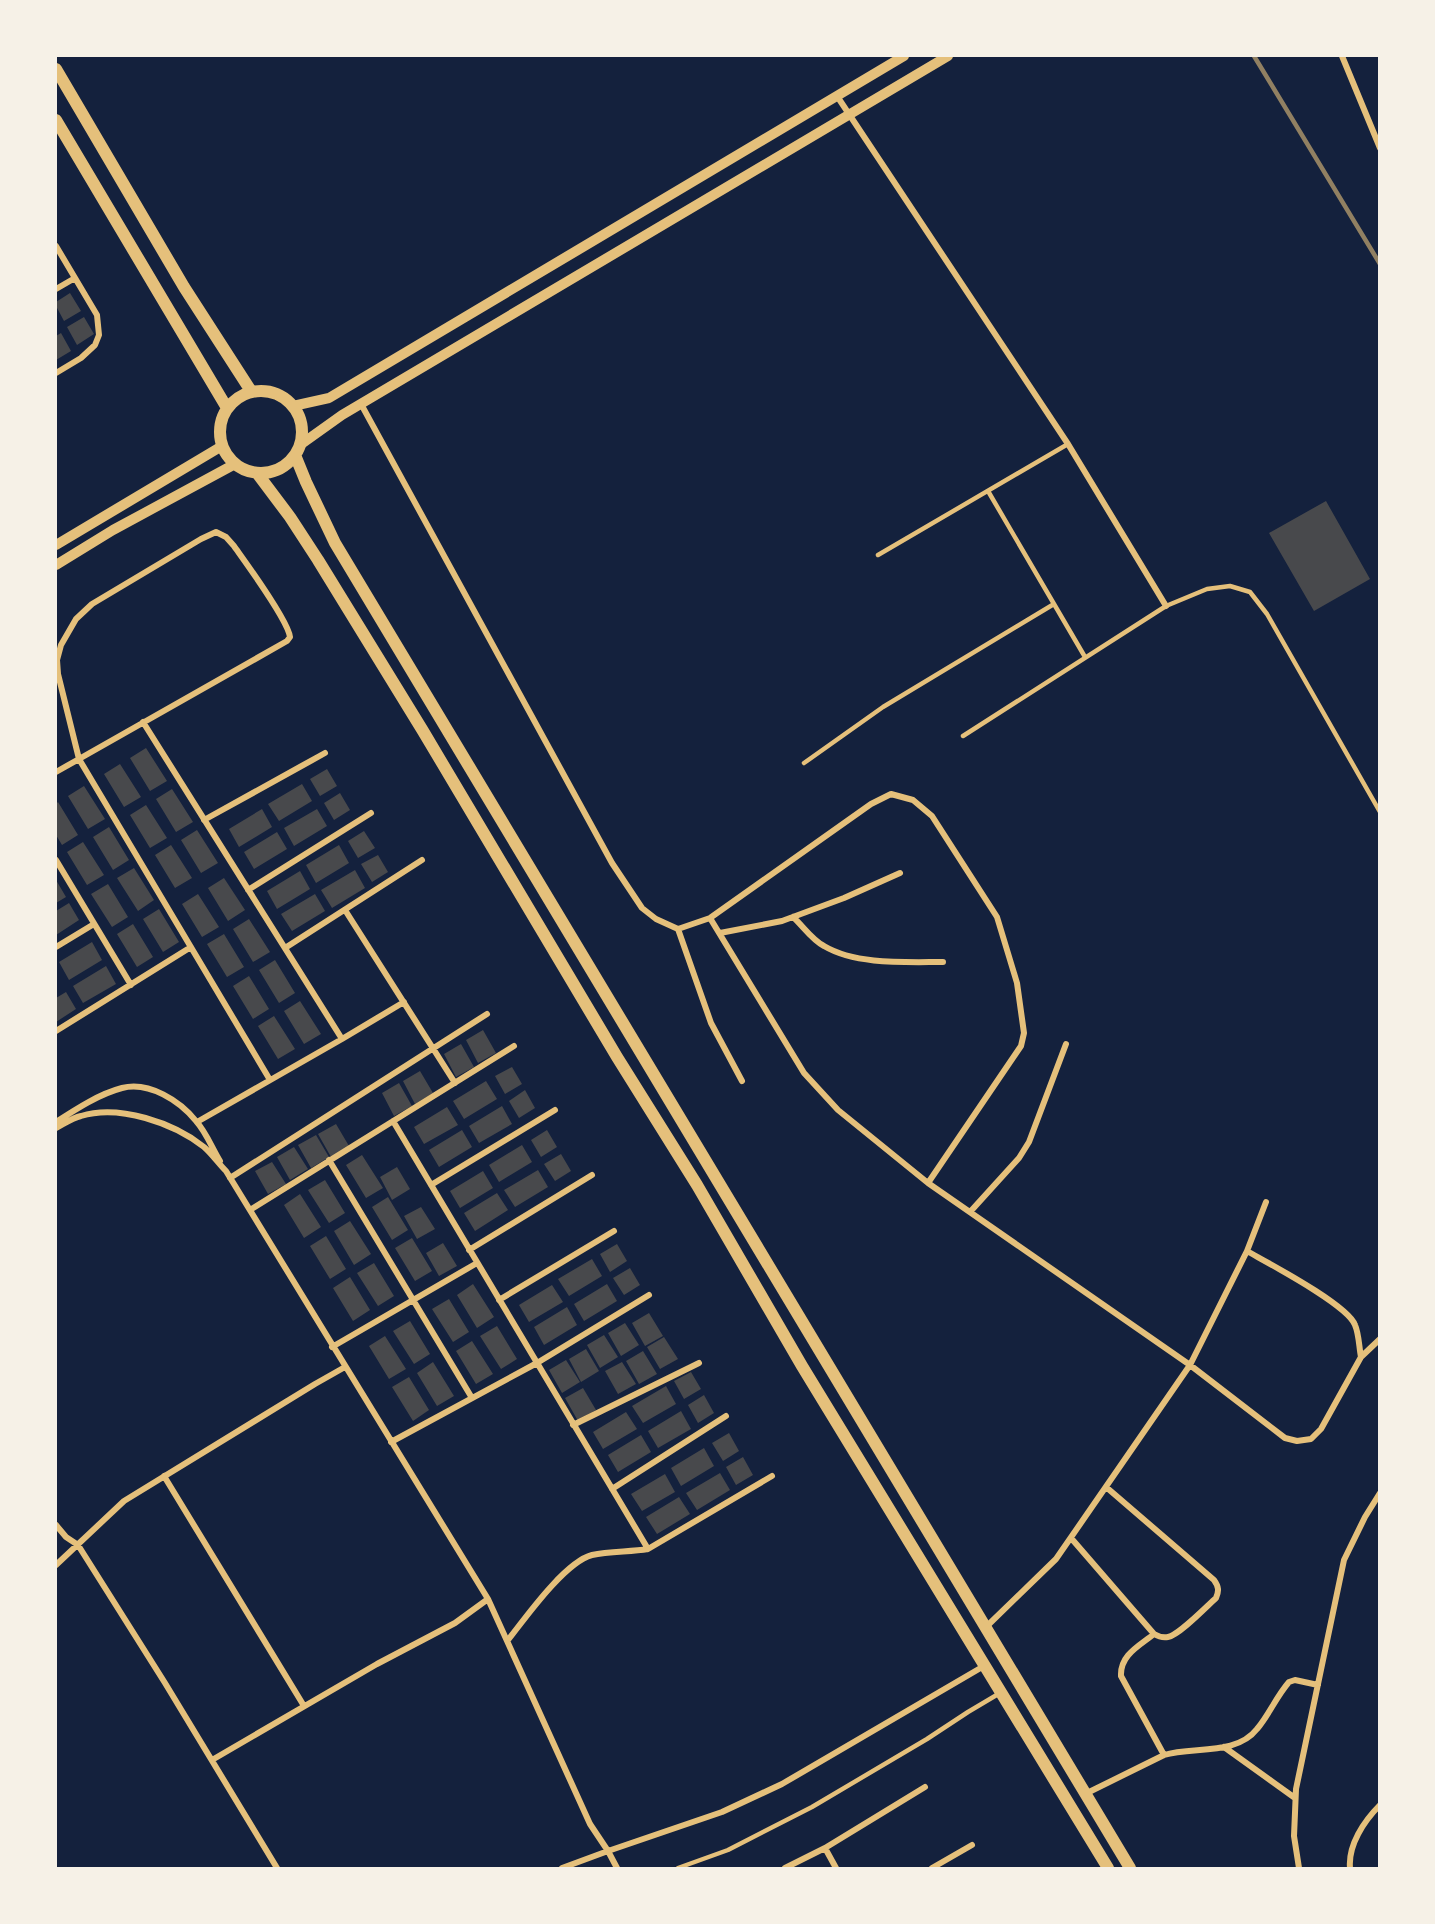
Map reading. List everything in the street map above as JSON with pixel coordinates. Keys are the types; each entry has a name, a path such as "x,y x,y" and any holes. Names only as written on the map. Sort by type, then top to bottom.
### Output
{"main road":[{"path":"56,69 184,287 251,391"},
{"path":"56,120 227,408"},
{"path":"298,450 285,465 272,472 257,473 245,470 227,456 222,446 219,433 221,420 227,408 237,397 251,391 274,392 285,397 294,406 301,423 298,450 306,482 335,543 1130,1869"},
{"path":"257,473 318,560 423,731 617,1057 697,1185 802,1366 1108,1869"},
{"path":"984,1666 1002,1655"}],"street":[{"path":"294,406 328,398 904,56"},
{"path":"298,450 361,404 948,56"},
{"path":"1342,56 1380,148"},
{"path":"837,96 1068,444 1166,606"},
{"path":"56,246 97,315 99,335 95,345 81,358 56,373"},
{"path":"56,290 75,278"},
{"path":"361,404 612,863 642,908 656,919 678,929 710,918 871,804 891,794 914,800 932,816 997,917 1017,983 1024,1033 1021,1046 1016,1054 928,1183"},
{"path":"56,545 222,446"},
{"path":"56,565 113,530 235,464"},
{"path":"56,772 79,759 143,722 287,641 290,637 280,616 226,537 216,532 201,539 92,604 76,619 61,645 57,667 79,759 270,1080"},
{"path":"143,722 342,1039"},
{"path":"204,820 325,753"},
{"path":"248,890 371,813"},
{"path":"56,860 131,985"},
{"path":"285,948 422,860"},
{"path":"720,933 794,917 900,873"},
{"path":"345,909 454,1083"},
{"path":"794,917 822,945 849,957 899,962 943,962"},
{"path":"710,918 804,1073 838,1110 928,1183 1190,1365 1285,1438 1297,1441 1311,1439 1321,1429 1361,1357 1380,1340"},
{"path":"56,947 94,924"},
{"path":"678,929 711,1023 742,1080"},
{"path":"56,1031 191,947"},
{"path":"197,1122 404,1002"},
{"path":"228,1175 487,1014"},
{"path":"970,1212 1019,1158 1029,1142 1065,1044"},
{"path":"250,1210 514,1046"},
{"path":"56,1122 100,1097 124,1087 158,1092 179,1104 197,1122 488,1599 590,1824 608,1851 616,1869"},
{"path":"431,1185 555,1110"},
{"path":"56,1128 81,1116 101,1113 143,1116 177,1131 204,1148 228,1175"},
{"path":"393,1121 648,1549"},
{"path":"329,1160 472,1398"},
{"path":"469,1250 592,1175"},
{"path":"986,1628 1056,1560 1190,1365 1247,1251 1266,1202"},
{"path":"499,1300 614,1231"},
{"path":"1247,1251 1307,1285 1345,1312 1355,1323 1361,1357"},
{"path":"333,1347 477,1263"},
{"path":"391,1442 537,1363 649,1295"},
{"path":"573,1425 699,1363"},
{"path":"56,1565 124,1501 345,1368"},
{"path":"612,1489 726,1416"},
{"path":"164,1476 304,1706"},
{"path":"508,1640 563,1574 576,1563 591,1555 648,1549 771,1476"},
{"path":"1071,1538 1159,1637 1167,1638 1175,1634 1216,1598 1219,1592 1218,1585 1106,1487"},
{"path":"1299,1869 1294,1836 1295,1798 1344,1560 1356,1533 1376,1505 1380,1493"},
{"path":"56,1525 66,1537 78,1545 277,1869"},
{"path":"212,1760 377,1664 455,1623 488,1599"},
{"path":"1154,1634 1125,1659 1121,1666 1121,1676 1164,1755"},
{"path":"562,1869 722,1812 782,1784 984,1666"},
{"path":"1085,1794 1176,1751 1224,1747 1242,1742 1257,1729 1289,1682 1294,1680 1318,1684"},
{"path":"1224,1747 1295,1798"},
{"path":"785,1869 825,1848 925,1787"},
{"path":"1350,1869 1352,1849 1360,1831 1370,1815 1380,1805"},
{"path":"932,1869 972,1845"},
{"path":"825,1848 836,1869"}],"lane":[{"path":"878,555 1068,444"},
{"path":"988,490 1085,657"},
{"path":"963,736 1166,606 1207,589 1230,586 1250,592 1267,614 1380,812"},
{"path":"804,763 884,707 1054,603"},
{"path":"678,1869 728,1850 802,1812 927,1739 1000,1693"}],"building":[{"path":"70,293 81,311 64,321 56,302"},
{"path":"84,317 94,334 77,345 67,327"},
{"path":"61,333 71,351 56,360 56,336"},
{"path":"1326,501 1370,579 1314,611 1269,533"},
{"path":"146,748 167,781 150,791 130,758"},
{"path":"120,764 141,797 124,807 104,774"},
{"path":"327,769 337,786 320,796 310,779"},
{"path":"302,784 312,801 279,821 268,804"},
{"path":"84,786 105,819 88,829 68,796"},
{"path":"172,789 193,822 176,832 156,799"},
{"path":"340,793 350,810 334,820 324,803"},
{"path":"58,802 78,835 62,845 56,835 56,804"},
{"path":"146,805 167,838 150,848 130,815"},
{"path":"262,809 272,827 239,847 229,829"},
{"path":"317,809 327,826 294,846 284,828"},
{"path":"109,827 129,860 113,870 93,837"},
{"path":"197,830 218,863 201,873 181,840"},
{"path":"364,831 375,848 358,858 348,841"},
{"path":"277,832 287,849 254,869 244,852"},
{"path":"83,842 104,875 87,885 67,852"},
{"path":"171,845 192,878 175,888 155,855"},
{"path":"339,845 349,863 316,883 306,865"},
{"path":"378,855 388,872 372,882 361,864"},
{"path":"134,868 154,900 138,911 117,878"},
{"path":"355,870 365,888 332,908 321,890"},
{"path":"300,871 310,889 277,909 267,891"},
{"path":"224,878 245,910 228,921 208,888"},
{"path":"56,880 66,897 56,903"},
{"path":"108,884 128,917 112,927 91,894"},
{"path":"198,894 219,927 202,937 182,904"},
{"path":"315,894 325,911 292,931 281,914"},
{"path":"69,903 79,920 56,935 56,911"},
{"path":"159,909 179,942 163,952 143,919"},
{"path":"249,919 270,952 253,962 233,929"},
{"path":"133,924 153,957 137,967 117,934"},
{"path":"224,934 244,967 227,977 207,944"},
{"path":"92,942 102,960 69,980 59,962"},
{"path":"275,960 295,993 279,1003 259,970"},
{"path":"106,966 116,984 83,1003 73,986"},
{"path":"249,976 269,1009 253,1019 233,986"},
{"path":"66,992 76,1009 56,1022 56,998"},
{"path":"300,1001 321,1034 304,1044 284,1011"},
{"path":"274,1016 295,1049 278,1059 258,1026"},
{"path":"483,1030 496,1053 478,1063 466,1040"},
{"path":"461,1044 474,1067 456,1077 444,1054"},
{"path":"512,1067 522,1084 505,1094 495,1076"},
{"path":"420,1071 433,1093 415,1104 403,1081"},
{"path":"486,1081 497,1099 464,1119 453,1101"},
{"path":"399,1083 412,1106 394,1116 382,1093"},
{"path":"525,1090 535,1108 519,1118 509,1101"},
{"path":"502,1106 512,1124 479,1143 469,1126"},
{"path":"447,1107 458,1125 424,1144 414,1127"},
{"path":"336,1124 349,1146 331,1157 318,1134"},
{"path":"462,1130 472,1147 439,1167 429,1150"},
{"path":"547,1130 557,1147 541,1157 531,1140"},
{"path":"316,1135 329,1157 311,1168 298,1145"},
{"path":"522,1145 532,1162 499,1182 489,1165"},
{"path":"294,1147 308,1169 290,1180 277,1157"},
{"path":"561,1154 571,1171 555,1181 544,1164"},
{"path":"362,1155 383,1188 366,1198 346,1165"},
{"path":"272,1162 286,1184 268,1194 255,1171"},
{"path":"397,1167 410,1189 392,1200 380,1177"},
{"path":"538,1170 548,1187 515,1207 504,1190"},
{"path":"483,1171 493,1188 460,1208 450,1191"},
{"path":"325,1180 345,1213 329,1223 308,1190"},
{"path":"497,1193 508,1210 475,1231 464,1213"},
{"path":"300,1194 321,1227 304,1238 284,1205"},
{"path":"388,1197 408,1230 392,1240 372,1207"},
{"path":"421,1207 435,1229 417,1239 404,1216"},
{"path":"350,1221 371,1254 354,1265 334,1231"},
{"path":"326,1236 346,1269 330,1279 310,1246"},
{"path":"412,1238 432,1271 415,1281 395,1248"},
{"path":"443,1243 457,1266 439,1276 426,1253"},
{"path":"617,1244 627,1261 610,1272 600,1254"},
{"path":"592,1259 602,1276 569,1296 558,1279"},
{"path":"374,1263 394,1296 378,1306 357,1273"},
{"path":"630,1268 640,1285 624,1295 613,1278"},
{"path":"350,1277 370,1310 353,1321 333,1288"},
{"path":"473,1284 494,1317 477,1328 457,1295"},
{"path":"607,1284 617,1301 584,1321 574,1304"},
{"path":"552,1285 563,1302 529,1322 519,1305"},
{"path":"449,1299 469,1332 453,1342 432,1309"},
{"path":"567,1307 577,1325 544,1345 534,1327"},
{"path":"649,1313 663,1336 645,1346 632,1323"},
{"path":"410,1321 430,1354 414,1364 393,1331"},
{"path":"625,1323 639,1345 621,1356 608,1333"},
{"path":"497,1326 517,1359 501,1369 480,1336"},
{"path":"604,1335 618,1357 600,1368 587,1345"},
{"path":"385,1336 406,1369 389,1379 369,1346"},
{"path":"664,1337 678,1359 660,1369 647,1347"},
{"path":"472,1341 493,1374 476,1384 456,1351"},
{"path":"586,1349 599,1371 581,1382 569,1359"},
{"path":"643,1351 657,1374 639,1384 626,1361"},
{"path":"566,1360 580,1382 562,1393 549,1370"},
{"path":"433,1362 454,1396 437,1406 417,1373"},
{"path":"622,1362 636,1384 618,1394 605,1371"},
{"path":"691,1372 701,1389 684,1399 674,1381"},
{"path":"409,1377 429,1410 413,1421 392,1387"},
{"path":"666,1386 676,1404 643,1423 632,1406"},
{"path":"583,1388 596,1410 578,1421 565,1398"},
{"path":"704,1395 714,1413 698,1423 688,1405"},
{"path":"681,1411 691,1429 658,1448 648,1431"},
{"path":"626,1412 637,1429 603,1449 593,1432"},
{"path":"729,1433 739,1451 723,1461 712,1443"},
{"path":"641,1435 651,1452 618,1472 608,1455"},
{"path":"704,1448 714,1466 681,1486 671,1468"},
{"path":"743,1457 753,1475 736,1485 726,1467"},
{"path":"720,1473 730,1490 697,1510 686,1493"},
{"path":"665,1474 675,1492 642,1511 631,1494"},
{"path":"679,1497 690,1514 657,1534 646,1517"}],"railway":[{"path":"1254,56 1380,264"}]}
